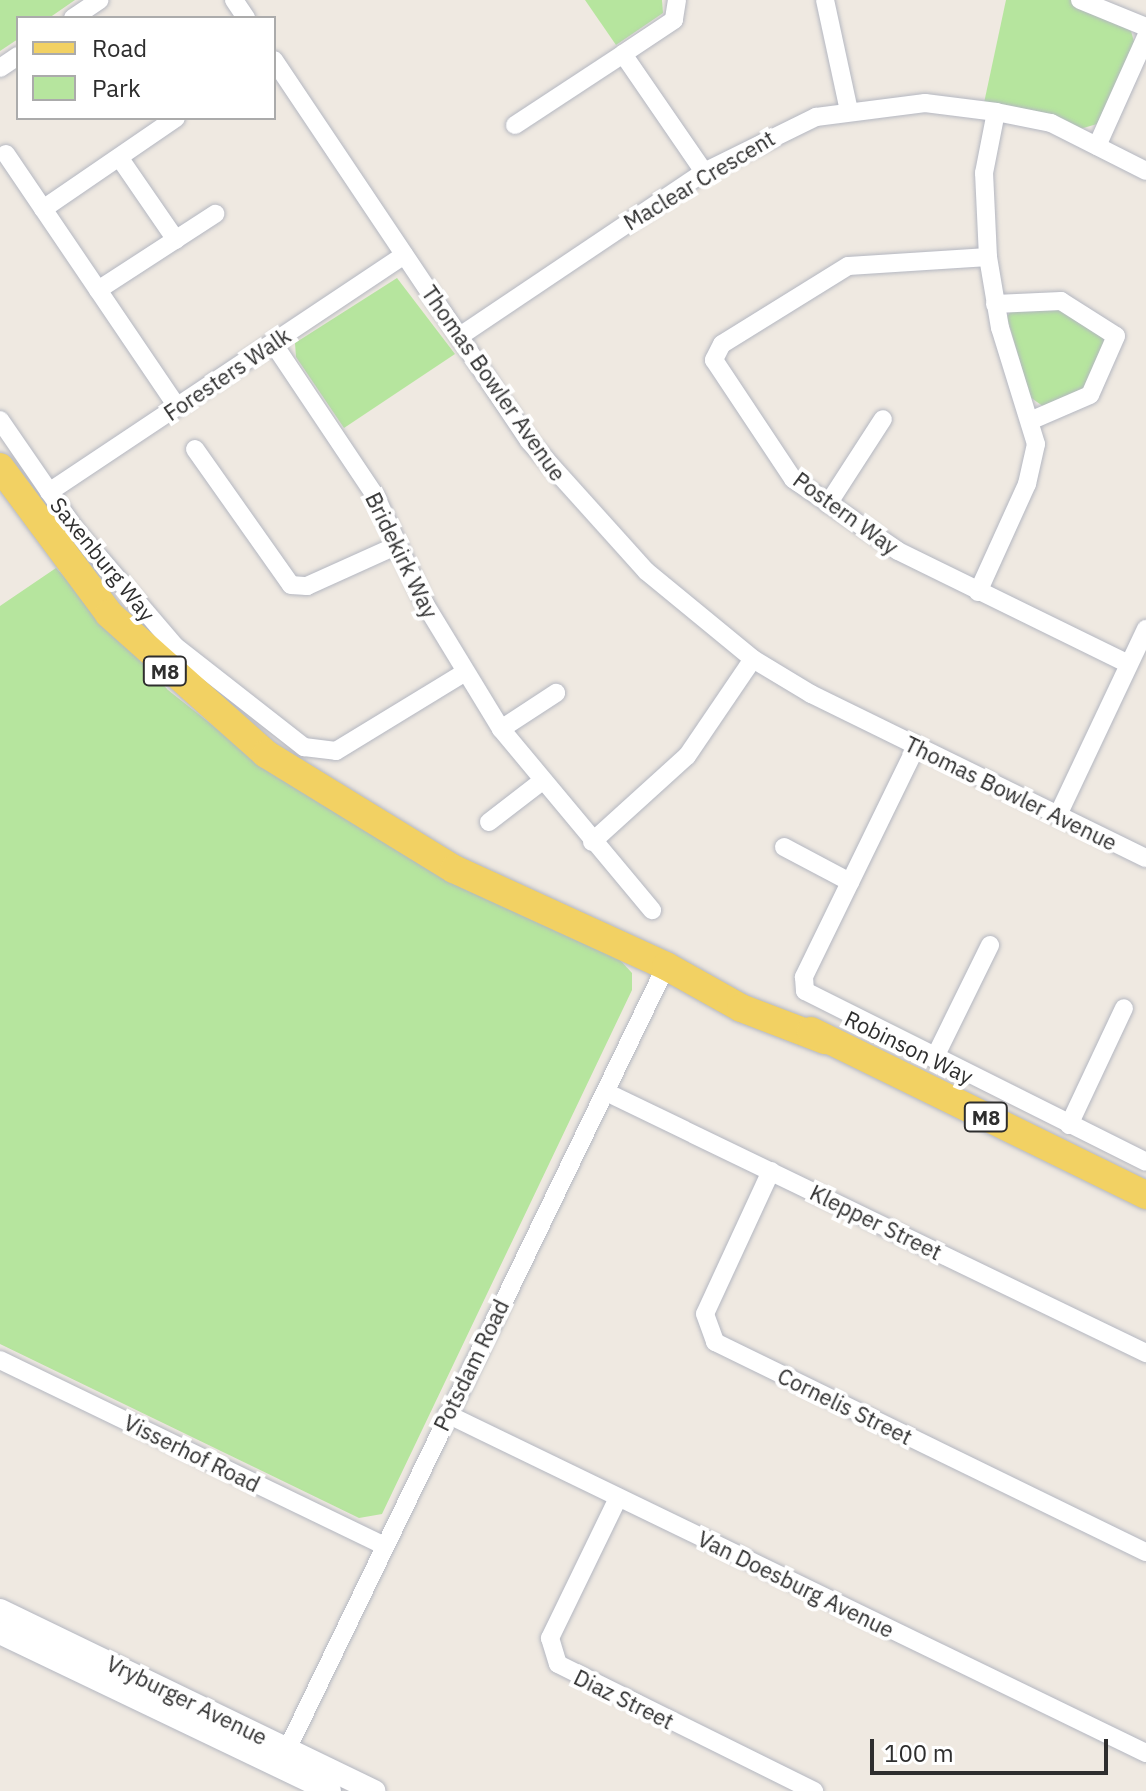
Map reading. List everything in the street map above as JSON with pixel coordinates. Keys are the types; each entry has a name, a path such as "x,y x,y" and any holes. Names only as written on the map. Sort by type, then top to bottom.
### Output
{"main road":[{"name":"M8","path":"0,467 76,574 156,663 266,754 379,822 404,843 666,966 747,993 825,1040 1146,1195"}],"street":[{"path":"76,16 100,0"},
{"path":"515,125 674,20 677,0"},
{"path":"825,0 849,111"},
{"path":"1080,0 1146,27"},
{"path":"1097,146 1146,37"},
{"path":"623,54 704,172"},
{"name":"Thomas Bowler Avenue","path":"276,63 529,441 605,530 753,659 916,747 1146,858"},
{"name":"Maclear Crescent","path":"460,336 704,172 798,122 849,111 925,103 996,112 1051,123 1146,171"},
{"path":"978,592 1032,467 1032,420 995,304 988,257 984,173 996,112"},
{"path":"43,209 121,160 173,120"},
{"path":"6,154 177,407"},
{"path":"121,160 176,240"},
{"path":"98,290 215,214"},
{"name":"Foresters Walk","path":"49,492 404,255"},
{"name":"Postern Way","path":"988,257 848,266 716,351 717,368 783,466 828,504 898,551 1129,664"},
{"path":"995,304 1061,301 1116,336 1090,395 1032,420"},
{"name":"Bridekirk Way","path":"273,343 376,497 464,673 501,729 592,842 652,910"},
{"path":"828,504 883,419"},
{"name":"Saxenburg Way","path":"0,420 49,492 175,646 254,713 314,752 336,751 464,673"},
{"path":"195,449 291,585 307,586 398,545"},
{"path":"1058,815 1146,629"},
{"path":"592,842 687,756 753,659"},
{"path":"501,729 556,693"},
{"path":"784,847 850,882 916,747"},
{"path":"489,822 542,781"},
{"name":"Robinson Way","path":"850,882 804,977 805,991 934,1059 1146,1162"},
{"path":"934,1059 990,945"},
{"name":"Potsdam Road","path":"283,1757 666,966"},
{"path":"1069,1125 1124,1008"},
{"name":"Klepper Street","path":"606,1092 1146,1353"},
{"name":"Cornelis Street","path":"771,1171 705,1314 715,1342 1146,1552"},
{"name":"Visserhof Road","path":"0,1360 384,1546"},
{"name":"Van Doesburg Avenue","path":"447,1414 1146,1753"},
{"name":"Diaz Street","path":"618,1498 550,1638 558,1664 814,1791"},
{"name":"Vryburger Avenue","path":"0,1610 283,1757 330,1791"},
{"name":"Vryburger Avenue","path":"0,1633 283,1757 375,1791"}],"green space":[{"path":"0,0 75,0 52,16 16,16 16,40 0,51"},
{"path":"585,0 662,0 663,13 616,45"},
{"path":"1006,0 1073,0 1131,31 1135,45 1097,124 1080,129 984,103"},
{"path":"397,278 455,354 344,428 296,357 295,343"},
{"path":"1060,308 1109,336 1090,386 1044,407 1030,397 1007,317 1012,309"},
{"path":"56,568 168,690 279,778 620,960 632,973 632,990 382,1514 359,1518 0,1344 0,606"}]}
